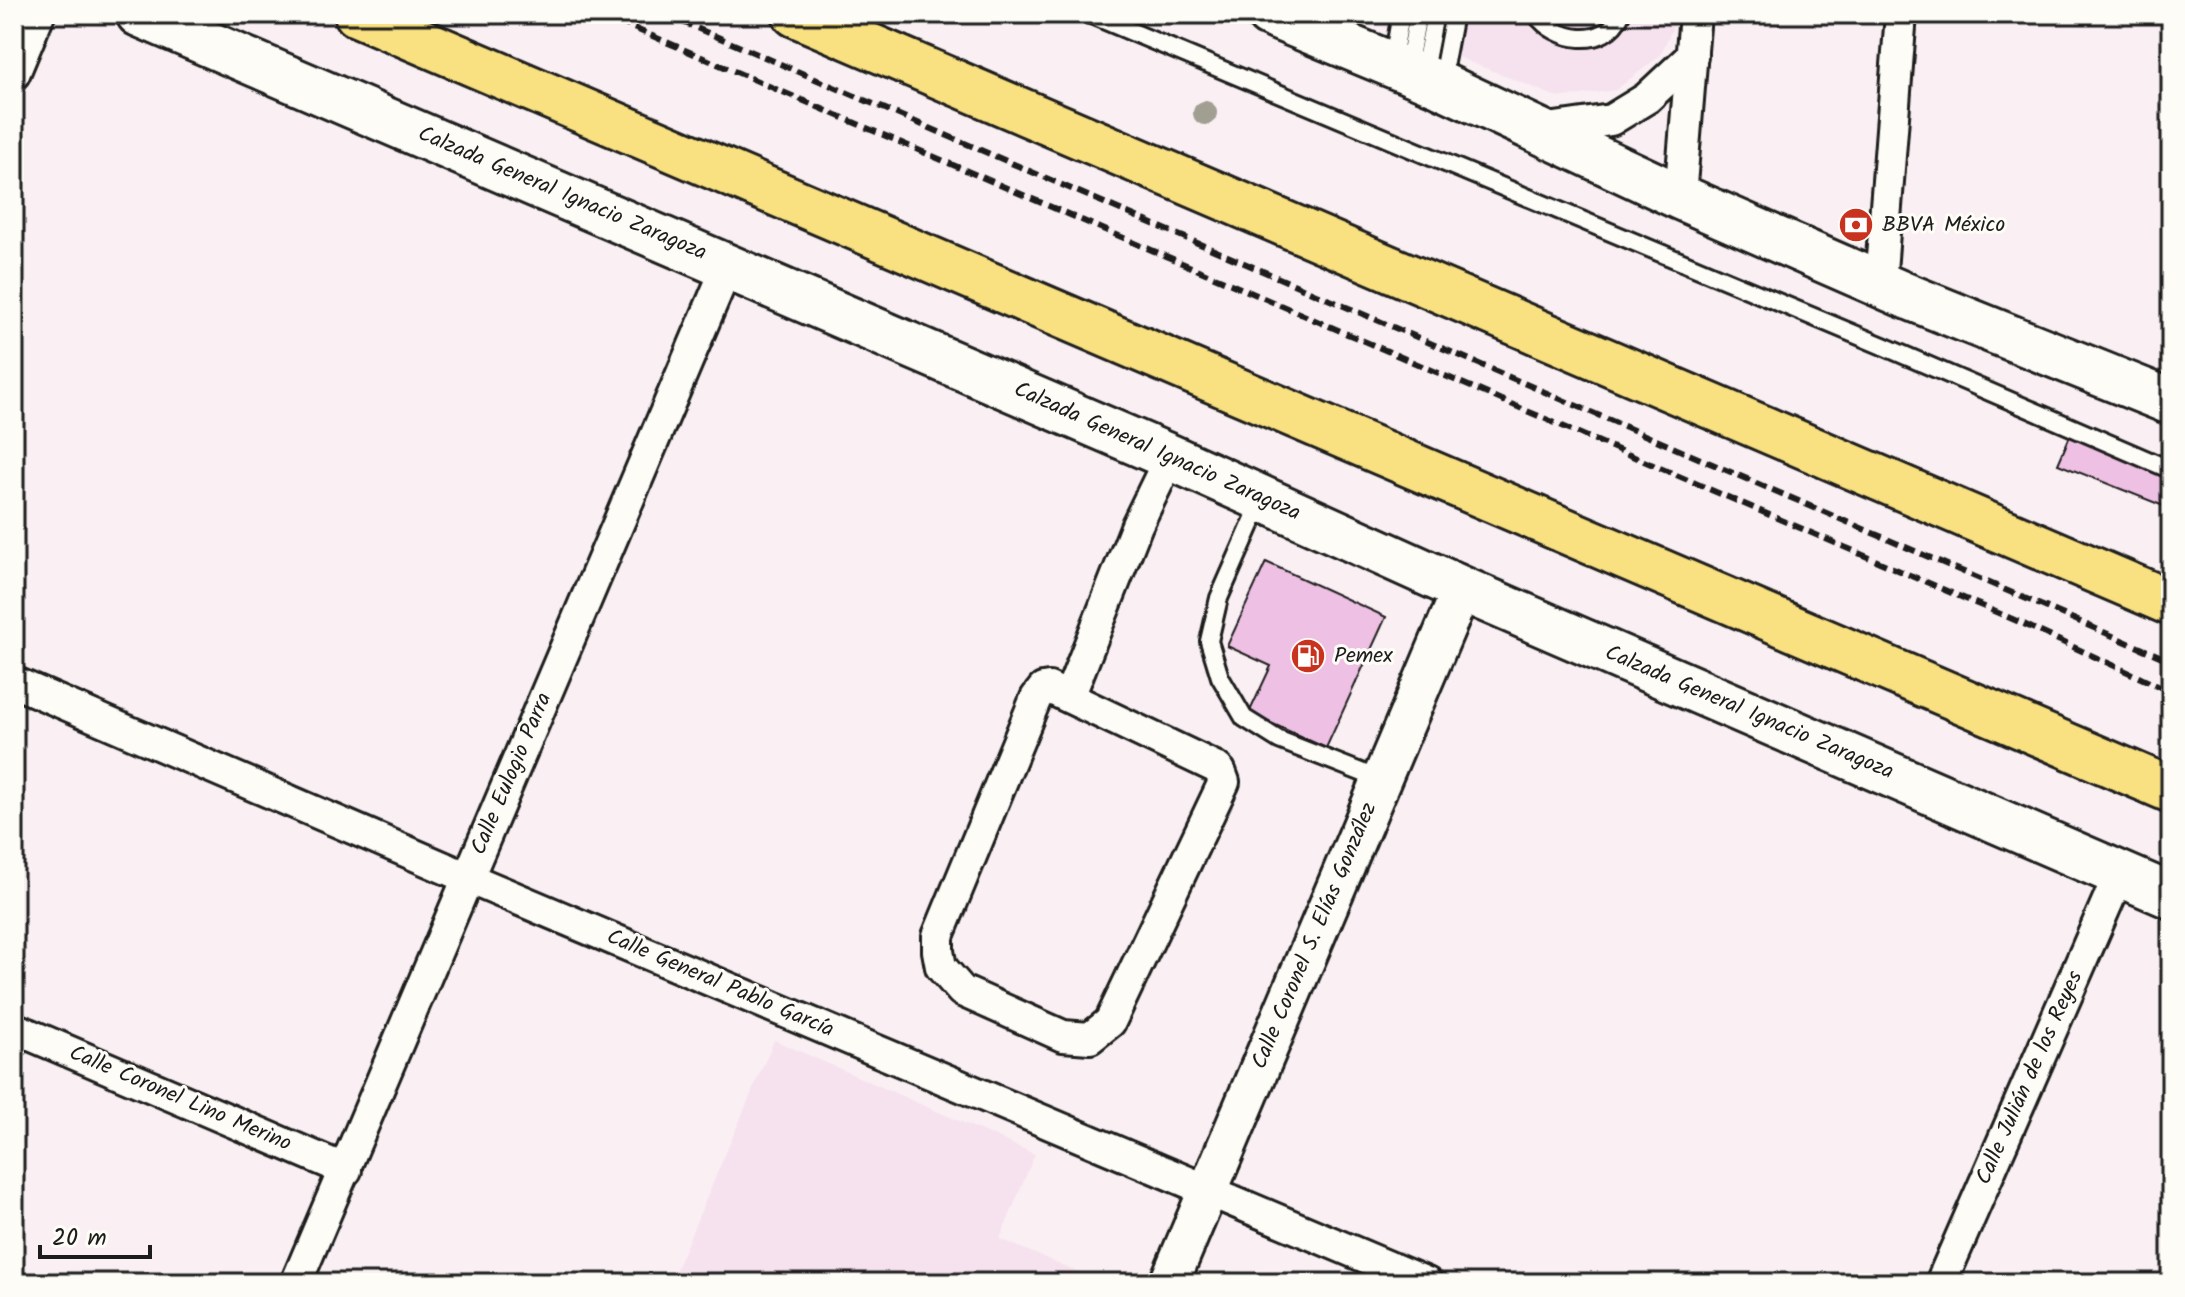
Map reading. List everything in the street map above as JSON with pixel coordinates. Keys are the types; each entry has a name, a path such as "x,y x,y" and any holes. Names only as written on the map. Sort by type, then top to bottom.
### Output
{"highway":[{"path":"357,14 2171,790"},
{"path":"795,14 2171,603"}],"main road":[{"name":"Calzada General Ignacio Zaragoza","path":"139,14 728,265 1263,498 1462,589 2171,896"},
{"path":"1269,14 1541,130 1680,197 1880,284 2171,402"}],"street":[{"path":"14,74 39,14"},
{"path":"1680,197 1695,14"},
{"path":"1880,284 1901,14"},
{"path":"1541,130 1611,120 1647,98 1692,56"},
{"name":"Calle Eulogio Parra","path":"296,1283 728,265"},
{"path":"1069,697 1137,525 1170,457"},
{"name":"Calle Coronel S. Elías González","path":"1169,1283 1462,589"},
{"name":"Calle General Pablo García","path":"14,682 468,878 1427,1283"},
{"path":"1049,688 1069,697 1215,767 1224,782 1110,1022 1090,1038 1077,1039 1063,1036 962,991 941,967 938,951 938,936 1036,698 1043,689 1049,688"},
{"name":"Calle Julián de los Reyes","path":"1941,1283 2120,873"},
{"name":"Calle Coronel Lino Merino","path":"14,1028 346,1170"}],"lane":[{"path":"1089,14 2171,470"},
{"path":"1401,14 1416,75"},
{"path":"1416,75 1418,14"},
{"path":"1416,75 1435,14"},
{"path":"1416,75 1454,14"},
{"path":"1536,14 1552,32 1568,37 1598,37 1616,26 1621,14"},
{"path":"1263,498 1219,598 1209,641 1220,677 1244,718 1279,740 1381,780"}],"shaded area":[{"path":"1350,14 1679,14 1660,56 1616,90 1559,98"},
{"path":"774,1040 1035,1154 1000,1239 1106,1283 670,1283"}],"building":[{"path":"2072,431 2171,470 2171,509 2058,464"},
{"name":"Pemex","path":"1266,562 1386,617 1326,748 1249,713 1271,666 1227,646"}],"railway":[{"path":"601,14 2017,621 2171,692"},
{"path":"664,14 2171,661"}],"place":[{"name":"BBVA México","path":"1856,225"},
{"name":"Pemex","path":"1308,656"}]}
